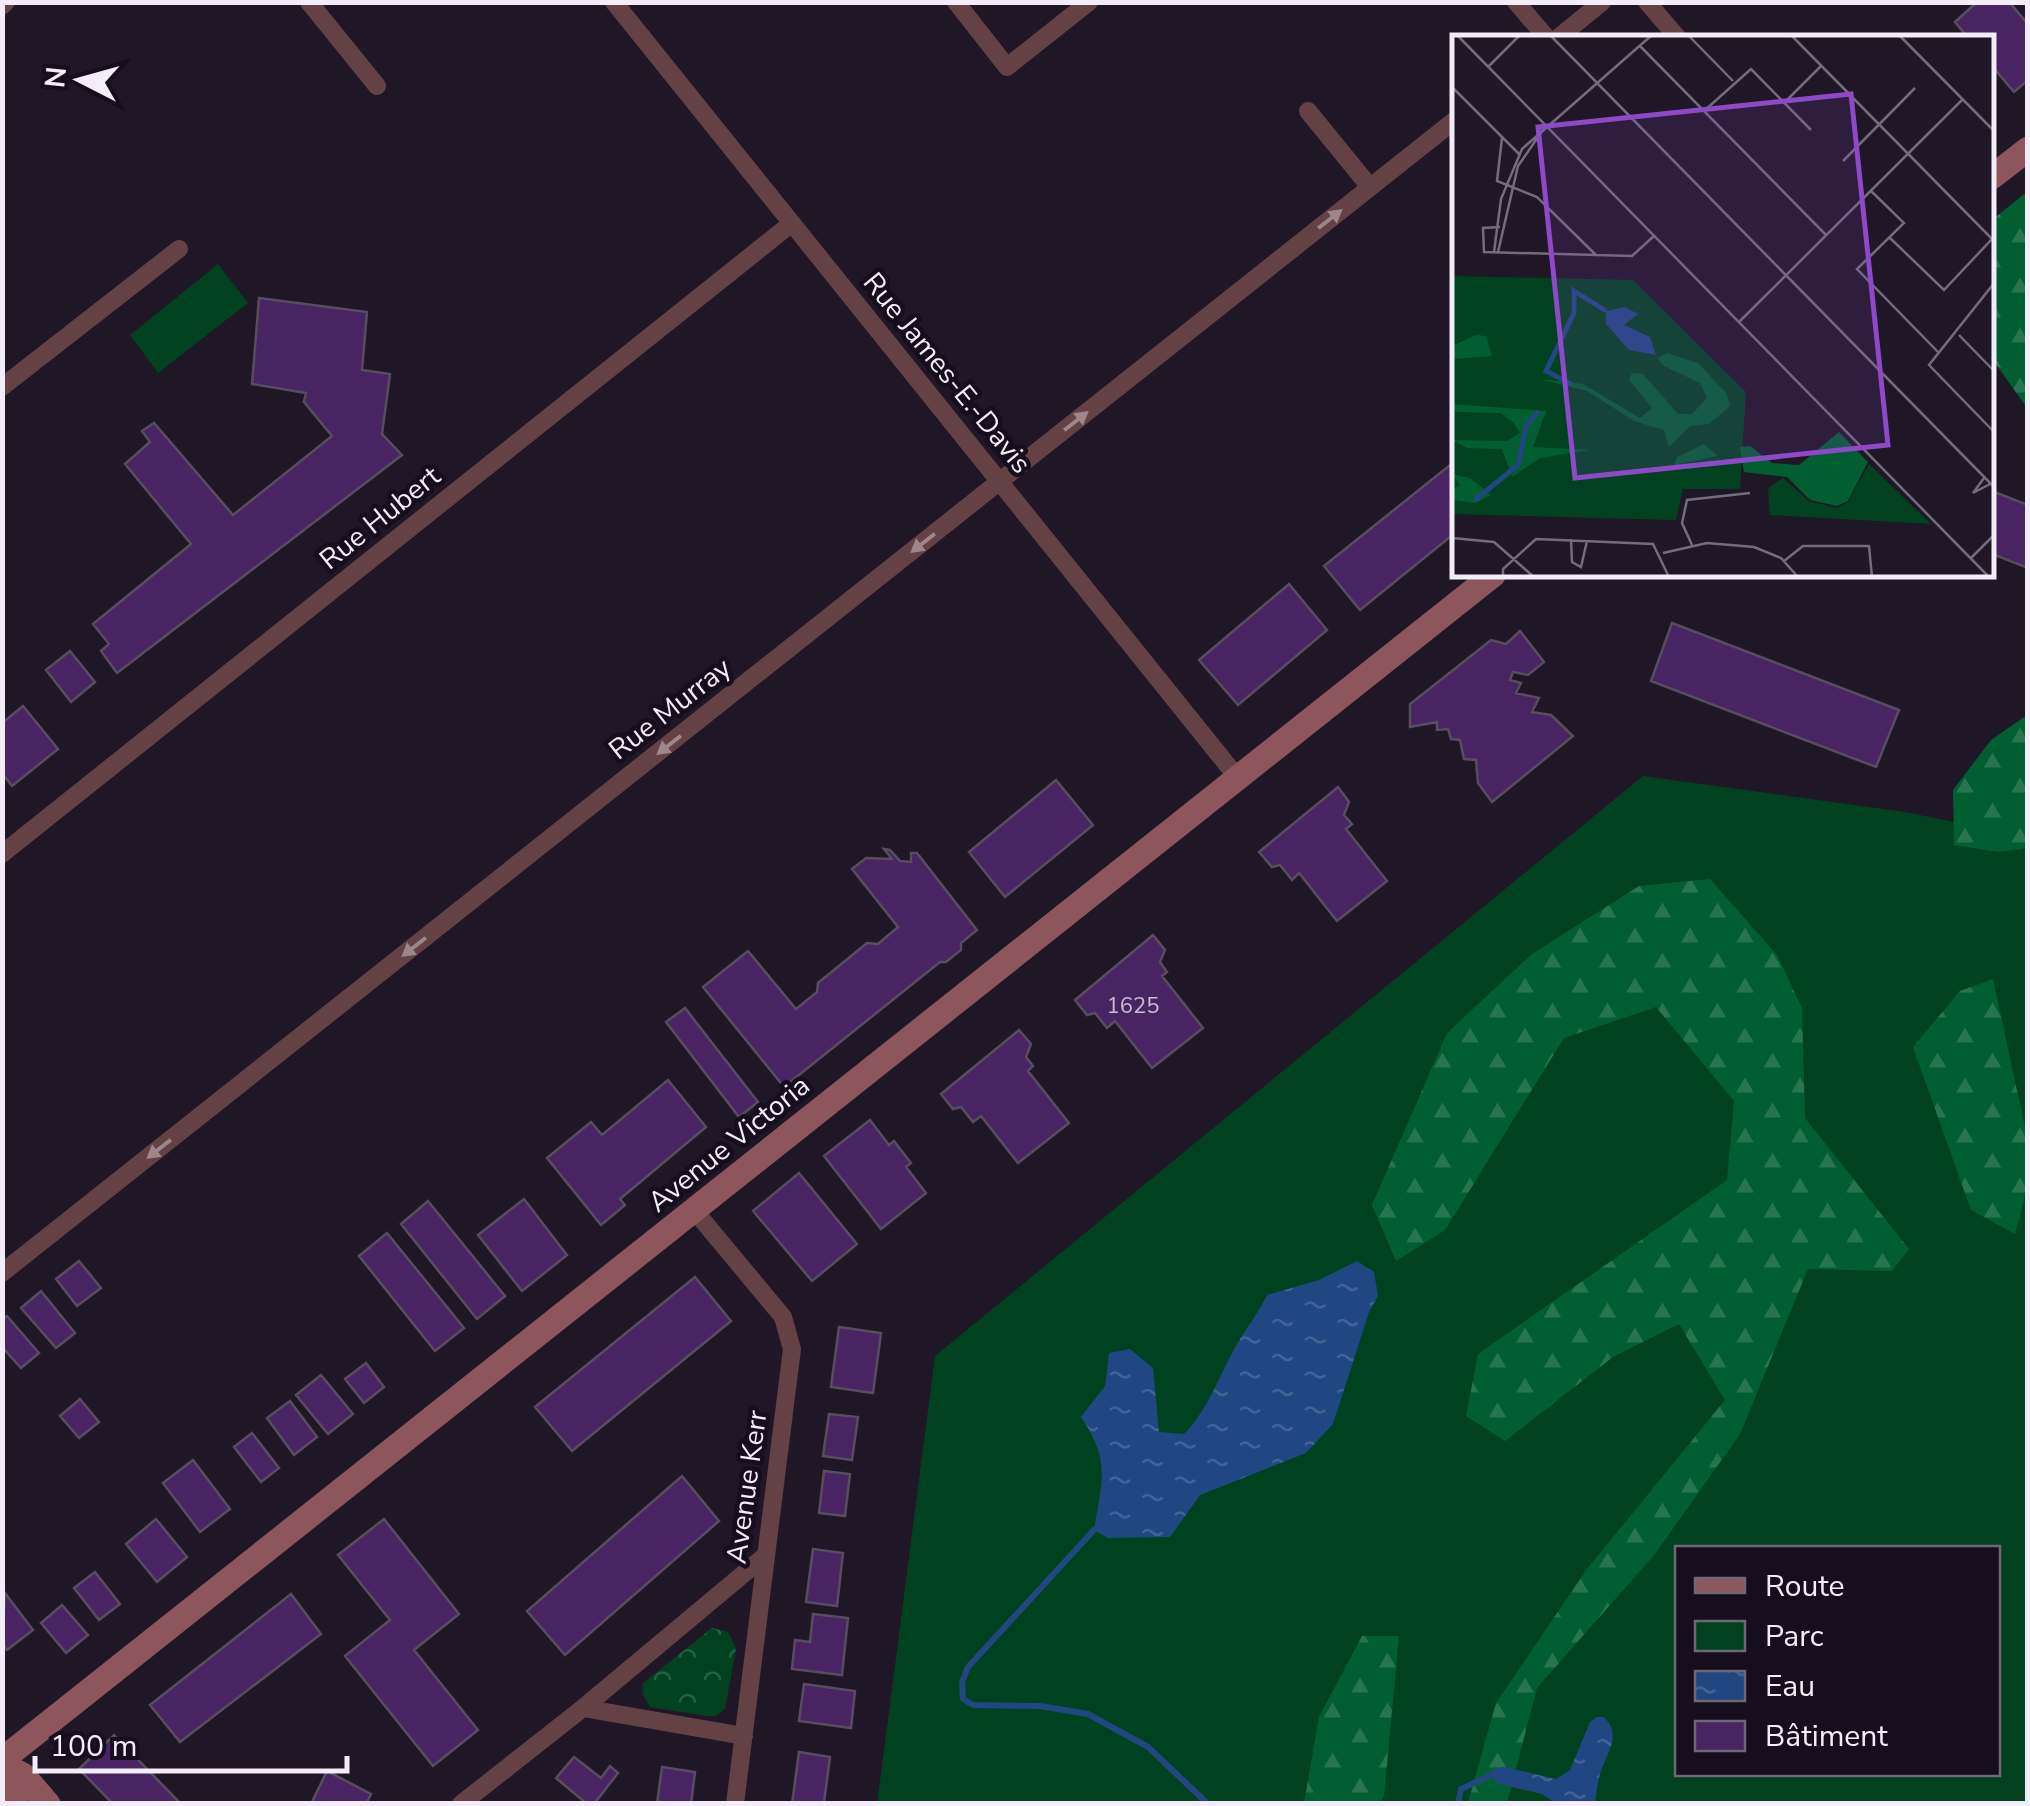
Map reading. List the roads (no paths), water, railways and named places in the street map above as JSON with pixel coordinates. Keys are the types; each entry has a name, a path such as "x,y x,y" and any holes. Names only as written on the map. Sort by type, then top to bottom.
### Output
{"street":[{"path":"309,2 376,86"},
{"name":"Rue James-E.-Davis","path":"614,2 1237,778"},
{"path":"956,2 1007,67 1089,2"},
{"path":"1516,2 1544,35"},
{"path":"1562,35 1602,2"},
{"path":"1647,2 1675,35"},
{"path":"1308,111 1370,187"},
{"name":"Rue Murray","path":"2,1273 1452,122"},
{"path":"1995,175 2028,150"},
{"name":"Rue Hubert","path":"4,850 792,224"},
{"path":"4,382 179,249"},
{"name":"Avenue Victoria","path":"2,1762 1489,578"},
{"name":"Avenue Kerr","path":"694,1210 783,1317 792,1349 735,1804"},
{"path":"461,1804 765,1556"},
{"path":"583,1708 744,1736"},
{"path":"2,1762 23,1776 48,1804"},
{"path":"2,1776 6,1791 16,1804"}],"water":[{"path":"1357,1261 1374,1272 1378,1296 1369,1312 1333,1424 1306,1453 1200,1495 1170,1537 1108,1538 1094,1530 1102,1471 1097,1446 1081,1417 1105,1386 1109,1353 1130,1349 1153,1368 1159,1432 1184,1434 1207,1403 1267,1295 1319,1280"},
{"path":"1604,1717 1610,1724 1613,1739 1595,1803 1556,1803 1542,1794 1496,1783 1491,1770 1504,1767 1556,1779 1570,1770 1590,1722"}],"waterway":[{"path":"1094,1530 968,1667 962,1682 963,1699 973,1705 1040,1706 1088,1714 1148,1747 1208,1804"},
{"path":"1458,1804 1461,1789 1491,1775"}]}
